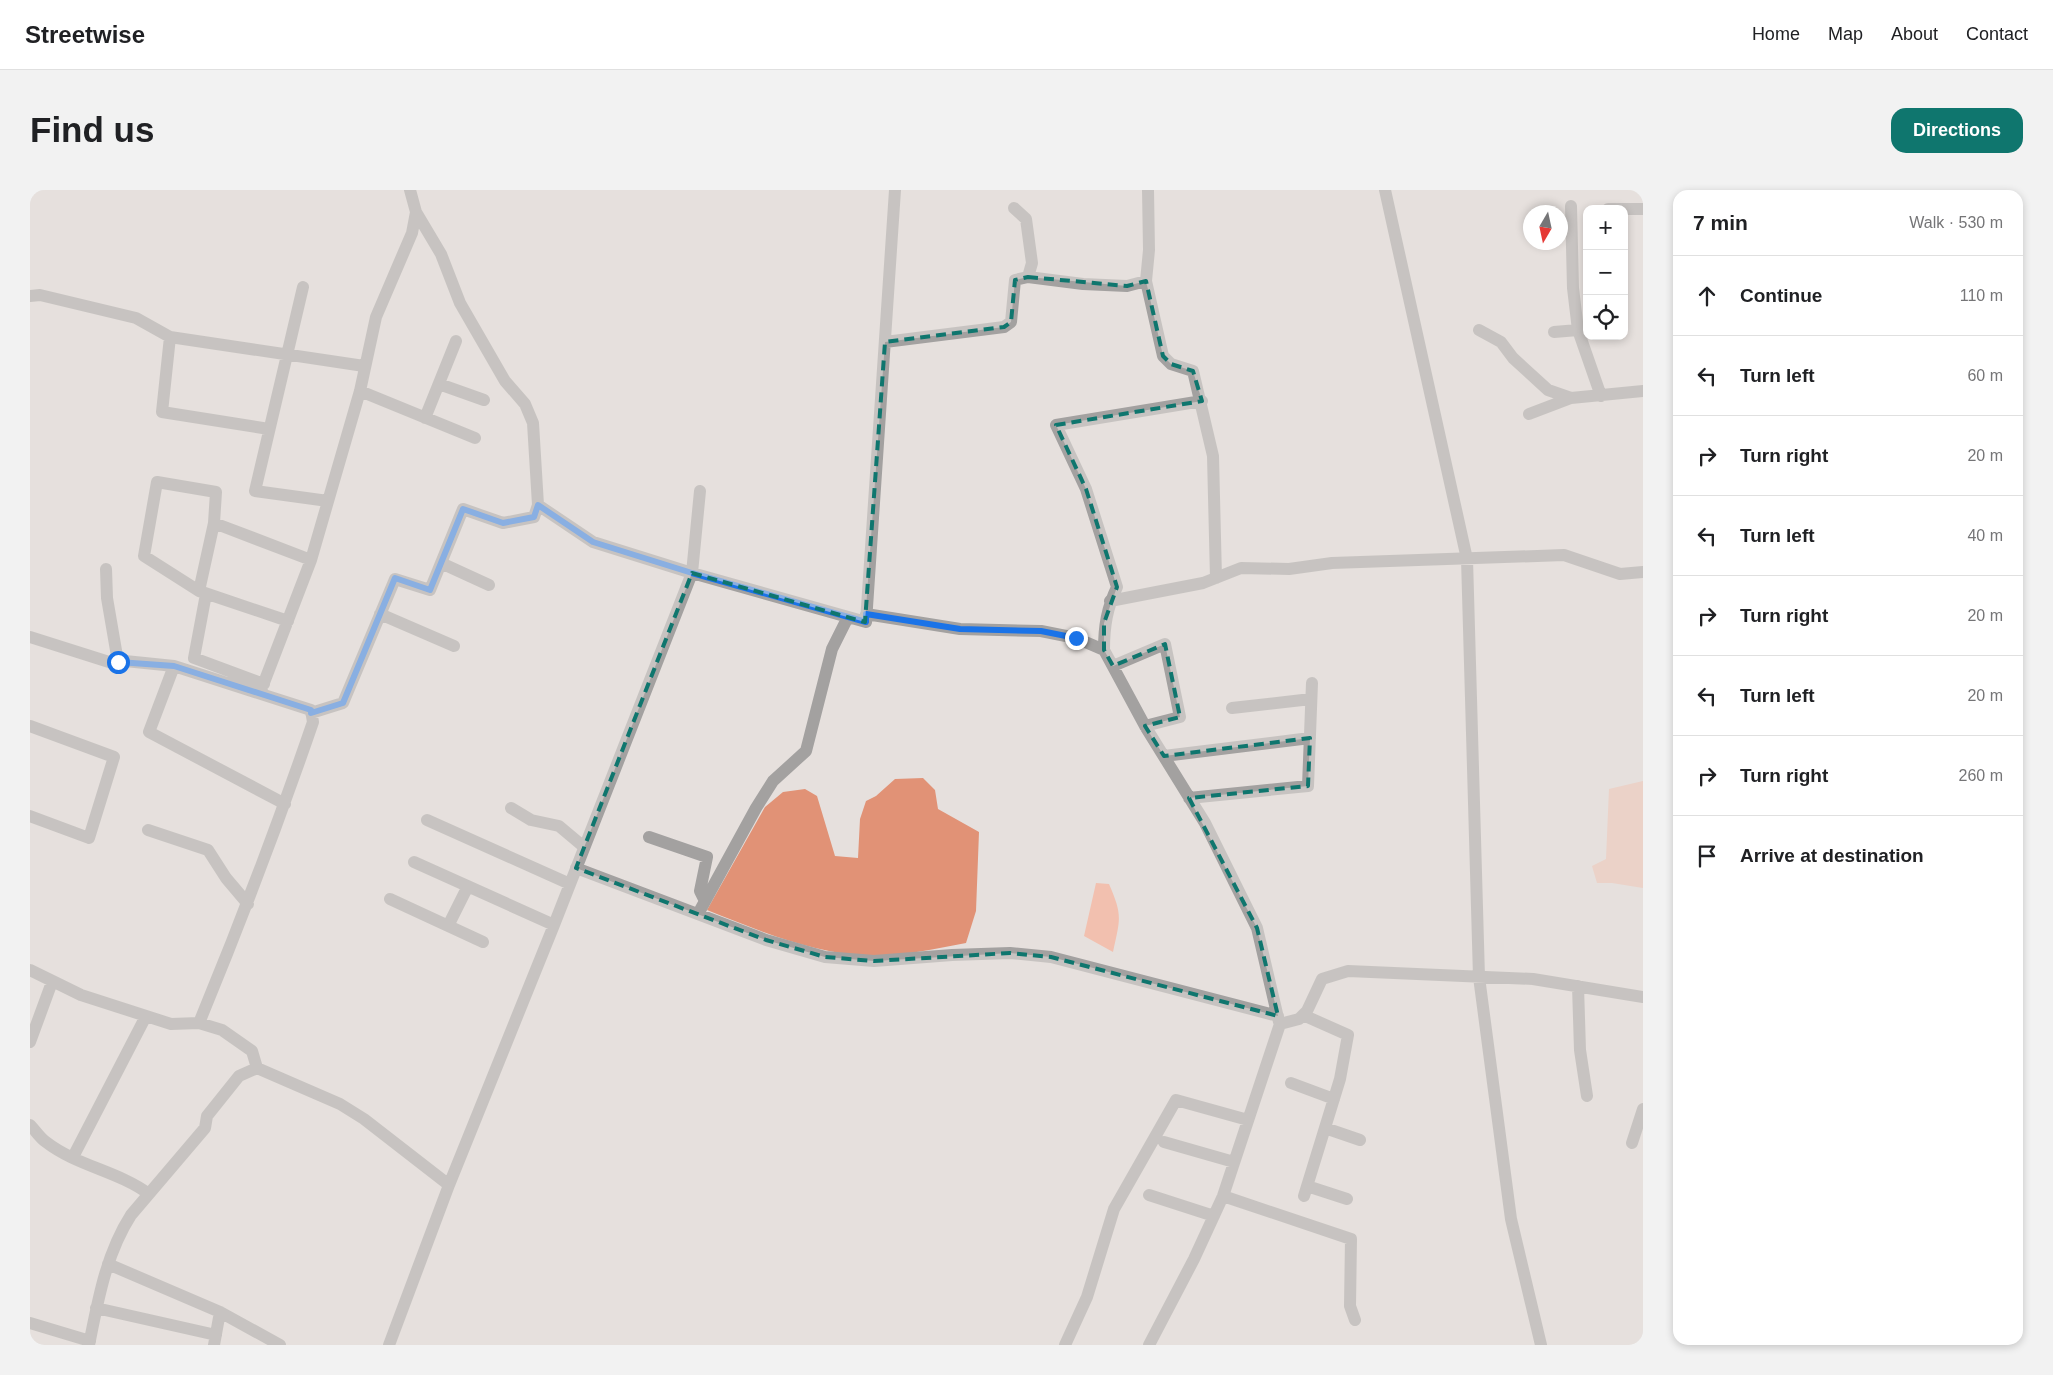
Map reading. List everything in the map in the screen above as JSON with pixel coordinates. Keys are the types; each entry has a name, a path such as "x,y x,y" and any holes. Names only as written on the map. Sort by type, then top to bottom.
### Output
{"street":[{"path":"311,713 343,703 395,578 430,590 463,509 503,523 534,517 538,505 532,423 529,413 525,404 505,382 460,303 441,254 416,212 410,190"},
{"path":"538,505 593,542 692,573 866,622 895,190"},
{"path":"1148,190 1149,250 1146,281 1163,356 1171,364 1193,370 1202,401 1213,456 1216,578"},
{"path":"1384,190 1467,559 1479,977 1511,1218 1541,1345"},
{"path":"1571,206 1573,288 1578,330 1601,396"},
{"path":"1014,208 1026,219 1032,263 1028,277"},
{"path":"1628,209 1643,209"},
{"path":"262,688 311,560 360,392 364,366 376,317 412,233 416,212"},
{"path":"885,342 1004,327 1011,322 1015,280 1028,277 1083,284 1127,286 1146,281"},
{"path":"303,287 255,490 328,501"},
{"path":"30,296 40,295 136,318 170,337 364,366"},
{"path":"1479,330 1501,342 1513,358 1548,390 1571,398"},
{"path":"1554,332 1578,330"},
{"path":"170,337 162,412 269,429"},
{"path":"425,418 456,341"},
{"path":"439,384 484,400"},
{"path":"1529,414 1571,398 1643,391"},
{"path":"360,392 475,438"},
{"path":"1150,1345 1194,1259 1223,1196 1279,1020 1257,928 1205,823 1145,726 1104,650 1104,623 1110,601 1117,587 1086,488 1056,425 1202,401"},
{"path":"199,1023 248,904 313,722 311,710 194,658 202,592 214,523 216,492 157,482 144,556 202,592 288,621"},
{"path":"389,1345 449,1185 554,925 692,573 700,491"},
{"path":"214,523 311,560"},
{"path":"1110,601 1203,582 1240,568 1289,569 1332,563 1564,556 1620,574 1643,572"},
{"path":"441,564 489,585"},
{"path":"106,569 106,598 118,662"},
{"path":"380,614 454,646"},
{"path":"866,614 960,629 1041,631 1076,638 1104,650"},
{"path":"698,914 756,808 773,781 806,751 832,649 848,617"},
{"path":"30,637 109,662 174,666 262,688"},
{"path":"1113,666 1165,644 1180,717 1145,726"},
{"path":"174,666 149,732 285,804"},
{"path":"1189,798 1308,786 1312,683"},
{"path":"1232,708 1311,699"},
{"path":"30,726 114,757 89,838 30,816"},
{"path":"1164,756 1310,738"},
{"path":"511,808 531,820 559,826 584,847"},
{"path":"427,820 570,884"},
{"path":"148,830 208,850 226,878 248,904"},
{"path":"649,837 707,857 700,891 705,901"},
{"path":"414,862 554,925"},
{"path":"576,868 766,940 825,957 874,961 1010,953 1051,957 1279,1020 1299,1019 1307,1011 1322,979 1348,971 1533,979 1643,997"},
{"path":"448,926 468,886"},
{"path":"390,899 484,942"},
{"path":"30,970 81,995 171,1024 199,1023 222,1030 252,1051 257,1068"},
{"path":"30,1042 52,982"},
{"path":"1578,986 1580,1050 1587,1096"},
{"path":"1303,1015 1348,1035 1340,1079 1305,1191 1347,1199"},
{"path":"73,1158 146,1016"},
{"path":"30,1323 89,1343 101,1285 122,1230 149,1194 205,1128 207,1116 239,1076 257,1068 340,1104 364,1119 449,1185"},
{"path":"1291,1083 1334,1099"},
{"path":"1065,1345 1087,1297 1114,1209 1176,1100 1248,1120"},
{"path":"1632,1143 1643,1108"},
{"path":"30,1125 45,1142 73,1158 135,1184 149,1194"},
{"path":"1325,1128 1360,1140"},
{"path":"1164,1142 1234,1162"},
{"path":"1149,1195 1214,1216"},
{"path":"1223,1196 1350,1239 1350,1306 1355,1320"},
{"path":"108,1264 220,1312 280,1345"},
{"path":"96,1308 215,1340 220,1312"}],"highlighted area":[{"path":"1028,277 1127,286 1146,281 1163,356 1171,364 1193,371 1202,401 1056,425 1086,489 1117,587 1104,623 1104,650 1113,666 1165,644 1180,717 1145,726 1164,756 1310,738 1308,786 1189,798 1257,928 1278,1016 1051,957 1010,953 874,961 825,957 766,940 576,868 692,573 865,622 885,342 1004,327 1011,322 1015,280"}],"shaded area":[{"path":"923,778 935,790 938,809 979,832 976,911 966,943 895,955 871,956 849,954 828,951 787,940 707,910 765,807 783,792 805,789 817,796 835,856 858,858 860,819 866,801 876,796 895,779"},
{"path":"1643,781 1643,888 1612,883 1597,883 1592,866 1606,859 1609,789"},
{"path":"1096,883 1109,884 1117,903 1119,924 1113,952 1084,936"}],"route":[{"path":"118,662 174,666 311,710 311,713 343,703 395,578 430,590 463,509 503,523 534,517 538,505 593,542 692,573 866,622 866,614 906,622 960,629 1041,631 1076,638"}]}
